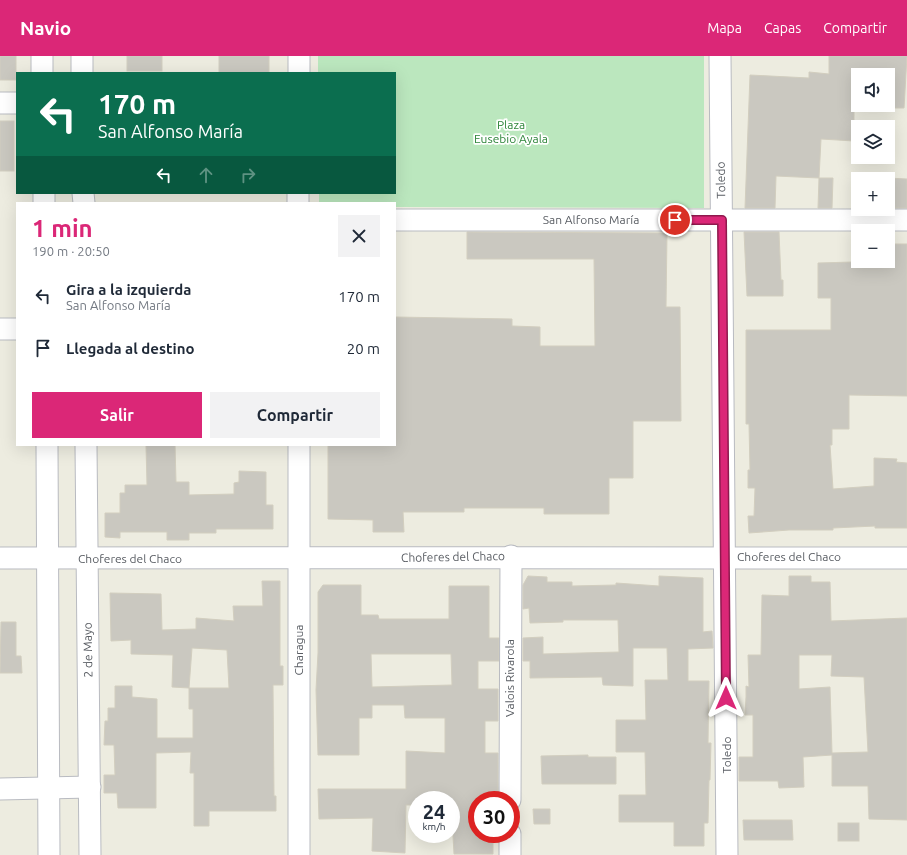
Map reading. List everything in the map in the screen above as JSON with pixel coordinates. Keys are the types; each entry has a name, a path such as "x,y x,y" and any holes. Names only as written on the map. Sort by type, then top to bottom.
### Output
{"street":[{"path":"42,56 42,72"},
{"path":"82,56 82,72"},
{"path":"298,72 299,56"},
{"name":"Toledo","path":"720,56 727,855"},
{"path":"0,103 16,103"},
{"name":"San Alfonso María","path":"396,220 907,220"},
{"path":"0,329 16,328"},
{"path":"47,446 48,855"},
{"name":"2 de Mayo","path":"86,446 90,855"},
{"name":"Charagua","path":"299,446 299,855"},
{"name":"Choferes del Chaco","path":"0,558 299,559 510,556 725,556 907,558"},
{"name":"Valois Rivarola","path":"510,556 510,791"},
{"path":"0,789 90,787"},
{"path":"510,843 510,855"}],"green space":[{"name":"Plaza Eusebio Ayala","path":"318,56 704,56 704,208 396,207 396,202 319,202 319,194 396,194 396,72 318,72"}],"building":[{"path":"0,56 16,56 16,80 0,80"},
{"path":"127,56 162,56 162,71 127,71"},
{"path":"219,56 269,56 269,72 219,72"},
{"path":"829,56 907,56 904,108 895,108 895,68 851,68 851,112 854,112 854,120 851,120 851,141 821,139 819,178 776,176 775,208 745,208 750,75 809,78 809,72 829,74"},
{"path":"0,121 14,121 14,171 0,171"},
{"path":"819,178 833,178 832,208 818,208"},
{"path":"895,178 907,179 907,208 895,208"},
{"path":"467,232 667,233 666,307 680,307 681,421 633,421 633,478 609,478 609,514 544,514 544,508 464,508 464,512 403,512 404,532 373,532 373,520 328,519 328,446 396,446 396,317 512,319 512,326 540,327 540,346 595,346 594,259 467,259"},
{"path":"744,232 779,232 783,296 747,296"},
{"path":"895,244 907,244 907,396 849,395 849,429 832,429 832,445 830,445 833,489 874,486 874,458 897,459 896,462 907,463 907,528 875,528 875,526 833,528 833,530 789,530 749,533 748,516 754,516 755,488 748,488 748,470 750,470 749,424 746,424 746,330 831,330 831,298 818,298 818,263 851,262 851,268 895,268"},
{"path":"146,446 175,446 176,482 189,482 189,495 234,494 234,483 239,482 239,471 266,472 266,505 273,505 273,529 216,529 216,533 189,533 189,540 167,540 167,532 120,532 120,538 105,537 105,513 120,513 120,493 125,493 125,485 147,485"},
{"path":"528,576 547,577 547,582 572,582 572,586 616,585 616,583 659,586 659,576 703,578 703,632 712,631 713,648 688,649 688,681 709,681 708,743 711,743 710,780 708,823 704,823 704,846 674,846 674,822 619,822 619,795 646,795 645,752 616,752 616,720 646,720 645,680 668,680 667,648 633,648 633,686 603,685 602,677 530,678 530,661 523,661 523,638 543,637 543,654 619,652 618,620 563,620 563,622 530,623 529,608 523,609 523,585"},
{"path":"789,576 811,576 811,582 830,582 831,621 907,618 907,820 869,819 868,786 832,786 832,755 803,757 804,787 779,788 778,781 739,781 739,757 753,757 753,715 745,715 746,686 749,687 748,655 761,655 762,595 789,596","holes":["799,655 832,655 831,676 864,677 868,752 832,753 830,687 799,689"]},
{"path":"262,581 280,581 280,666 283,666 283,685 273,685 274,796 276,796 276,811 209,811 209,826 194,826 194,773 190,773 191,752 156,753 156,808 118,808 117,793 104,793 104,775 115,775 114,745 104,745 105,721 108,721 108,708 115,708 115,686 132,686 132,697 157,699 157,738 193,738 193,709 189,709 189,688 172,687 173,655 131,654 131,640 111,641 110,593 161,594 162,630 196,629 196,618 234,621 233,606 263,606","holes":["192,648 227,650 229,688 189,688"]},
{"path":"323,585 361,585 361,615 378,615 379,619 449,619 449,586 489,586 489,638 499,638 499,661 478,661 478,689 498,689 498,721 485,721 485,753 498,753 498,791 468,791 468,843 493,843 493,854 454,854 453,843 460,843 460,791 408,791 408,805 406,805 405,853 372,851 373,818 319,819 318,789 406,789 406,751 445,753 445,718 405,718 404,705 372,705 372,718 359,718 359,755 318,755 316,690 318,653 318,592","holes":["371,654 451,654 452,685 372,687"]},
{"path":"1,622 16,622 16,656 21,656 22,673 0,673"},
{"path":"588,755 588,757 616,757 616,784 542,784 541,756"},
{"path":"533,809 550,809 550,824 534,824"},
{"path":"743,820 792,820 793,840 744,840"},
{"path":"838,823 859,823 859,841 838,841"}],"route":[{"path":"675,220 722,220 726,698"}]}
